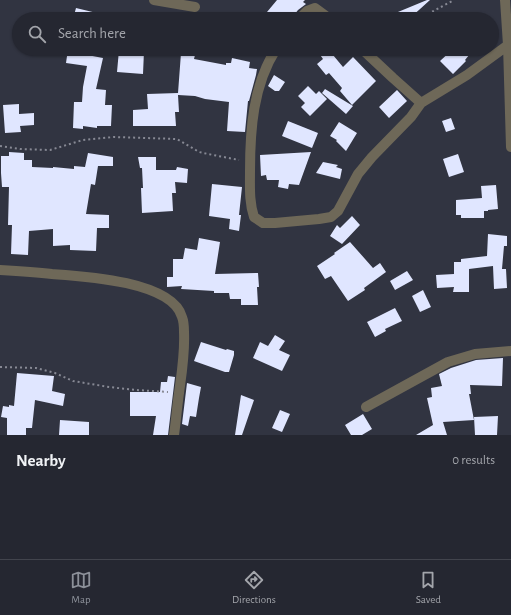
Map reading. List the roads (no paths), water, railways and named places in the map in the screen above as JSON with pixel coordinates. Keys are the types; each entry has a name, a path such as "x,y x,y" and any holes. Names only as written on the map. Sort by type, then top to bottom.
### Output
{"street":[{"path":"154,0 195,7"},
{"path":"505,0 511,147"},
{"path":"306,12 315,8 320,12"},
{"path":"499,52 508,45"},
{"path":"271,56 268,60 260,84 251,133 250,207 254,217 263,223 319,219 331,216 338,211 358,174 422,103 467,75 493,56"},
{"path":"369,56 422,103"},
{"path":"0,270 112,280 149,289 172,303 180,312 182,317 185,342 184,361 174,435"},
{"path":"366,408 448,362 475,354 511,351"}]}
